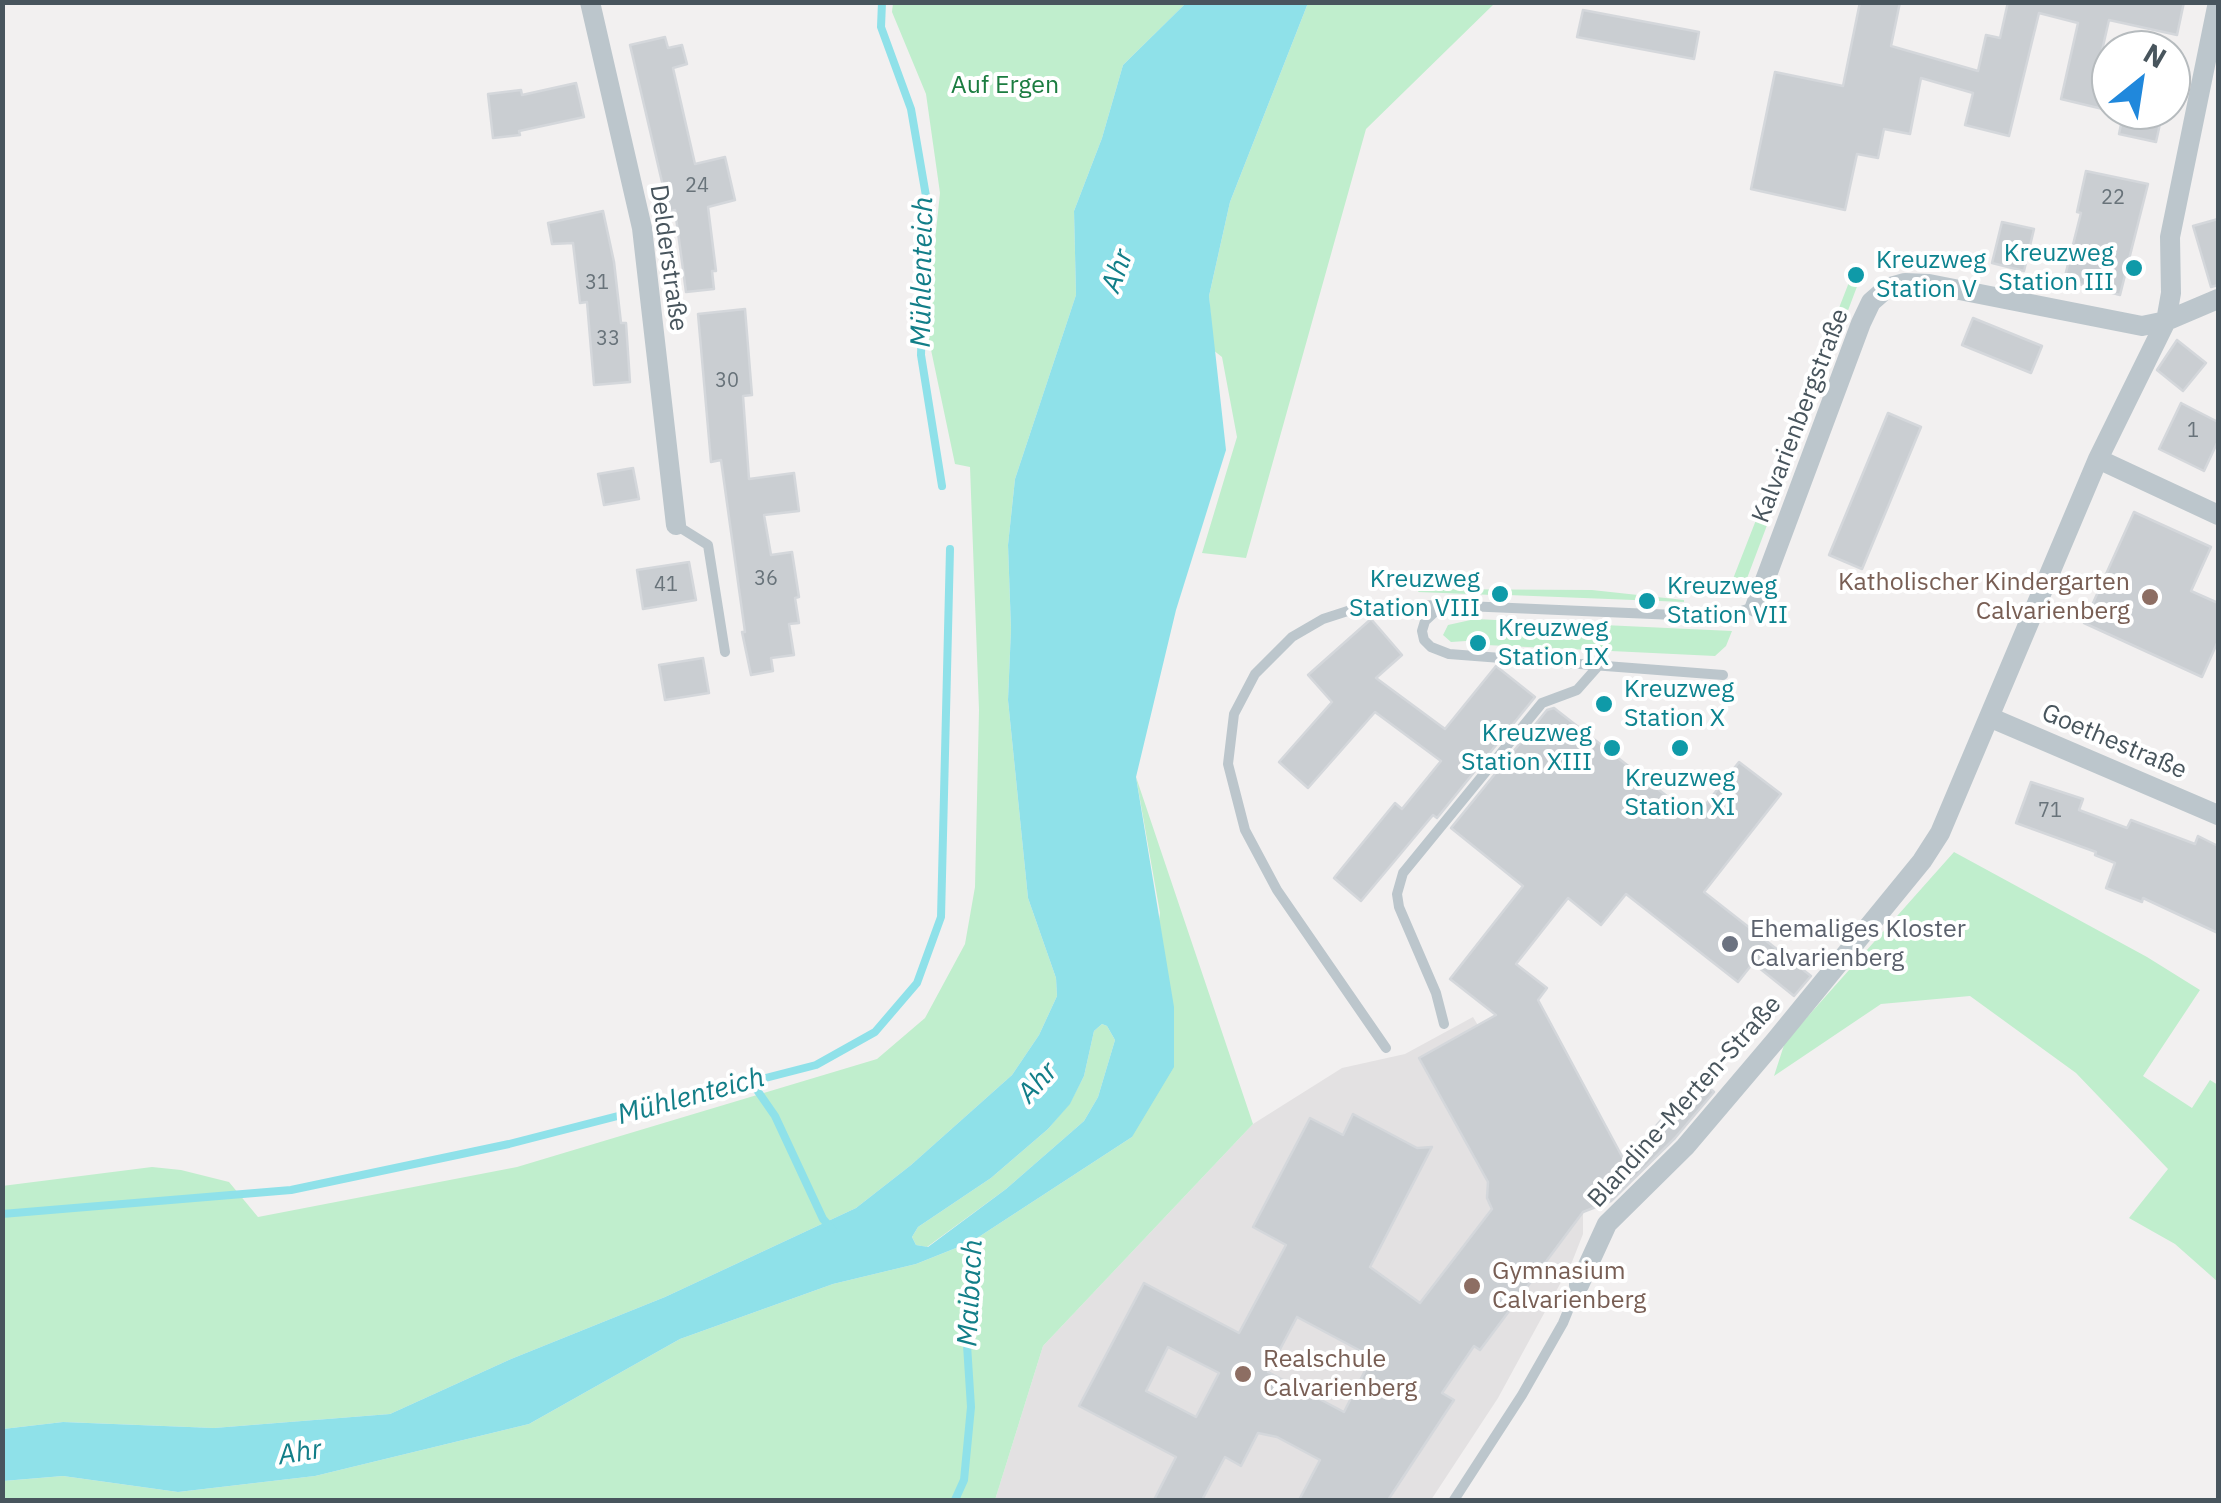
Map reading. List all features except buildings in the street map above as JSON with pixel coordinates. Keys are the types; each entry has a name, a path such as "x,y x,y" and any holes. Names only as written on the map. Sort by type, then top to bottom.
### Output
{"street":[{"name":"Delderstraße","path":"590,2 642,228 676,525"},
{"path":"2166,322 2171,293 2170,238 2218,2"},
{"name":"Kalvarienbergstraße","path":"1755,607 1861,322 1871,302 1887,288 1905,283 1929,284 2142,326 2166,322 2218,299"},
{"name":"Blandine-Merten-Straße","path":"1579,1284 1607,1224 1685,1147 1922,861 1940,832 2098,460 2166,322"},
{"path":"2098,460 2218,515"},
{"name":"Goethestraße","path":"1988,717 2218,815"}],"lane":[{"path":"676,525 708,545 724,652"},
{"path":"1442,604 1422,631 1430,647 1449,654 1723,675"},
{"path":"1386,1048 1277,890 1244,830 1228,764 1234,714 1255,674 1292,637 1322,619 1360,606 1442,604 1722,617 1755,607"},
{"path":"1444,1024 1436,993 1398,907 1403,873 1542,703 1577,690 1600,664"},
{"path":"1454,1500 1522,1395 1563,1323 1579,1284"}],"shaded area":[{"path":"1473,1017 1566,1174 1583,1212 1583,1234 1572,1262 1498,1398 1431,1500 995,1500 1043,1346 1253,1124 1342,1068 1405,1054"}],"green space":[{"name":"Auf Ergen","path":"893,3 1186,3 1123,65 1102,138 1074,211 1076,295 1015,479 1008,545 1008,700 1028,898 1056,978 1057,996 1039,1035 1012,1075 856,1208 665,1297 511,1359 390,1414 214,1428 63,1422 3,1429 2,1186 152,1167 181,1170 229,1182 258,1217 517,1167 877,1059 925,1018 965,944 975,887 979,710 970,467 955,464 926,326 940,193 926,94 892,12"},
{"path":"1308,3 1495,3 1366,129 1246,558 1202,553 1237,437 1222,357 1213,350 1209,296 1230,202"},
{"path":"1855,267 1864,268 1746,581 1729,589"},
{"path":"1592,590 1684,602 1498,592 1418,592"},
{"path":"1475,619 1732,631 1726,646 1715,656 1486,645 1481,640 1451,642 1443,635 1448,625"},
{"path":"1136,777 1253,1124 1043,1346 995,1500 3,1500 3,1481 63,1476 178,1492 315,1476 529,1424 680,1339 833,1284 916,1264 971,1242 1132,1137 1160,913"},
{"path":"1954,852 2200,990 2143,1076 2192,1108 2210,1080 2218,1085 2218,1282 2175,1244 2129,1218 2168,1169 2076,1073 1970,996 1881,1004 1774,1076 1785,1042"},
{"path":"1102,1024 1115,1040 1098,1097 1084,1121 1006,1189 927,1247 916,1245 912,1237 918,1227 991,1178 1048,1129 1070,1103 1084,1076 1094,1031"}],"water":[{"name":"Ahr","path":"1186,3 1308,3 1230,202 1209,296 1226,450 1176,610 1136,777 1174,1007 1174,1067 1132,1137 971,1242 916,1264 833,1284 680,1339 529,1424 315,1476 178,1492 63,1476 3,1481 3,1429 63,1422 214,1428 390,1414 511,1359 665,1297 856,1208 1012,1075 1039,1035 1057,996 1056,978 1028,898 1008,700 1008,545 1015,479 1076,295 1074,211 1102,138 1123,65","holes":["1102,1024 1115,1040 1098,1097 1084,1121 1006,1189 928,1247 916,1245 912,1237 918,1227 991,1178 1048,1129 1070,1104 1084,1076 1094,1031"]}],"waterway":[{"name":"Mühlenteich","path":"882,2 881,27 911,109 926,196 921,355 942,486"},
{"name":"Mühlenteich","path":"2,1214 291,1190 509,1144 816,1065 875,1032 917,983 941,917 950,549"},
{"path":"750,1080 775,1116 823,1219 832,1229"},
{"name":"Maibach","path":"955,1500 964,1480 971,1407 967,1345 972,1233"}],"place":[{"name":"Kreuzweg Station III","path":"2134,268"},
{"name":"Kreuzweg Station V","path":"1856,275"},
{"name":"Kreuzweg Station VIII","path":"1500,594"},
{"name":"Katholischer Kindergarten Calvarienberg","path":"2150,597"},
{"name":"Kreuzweg Station VII","path":"1647,601"},
{"name":"Kreuzweg Station IX","path":"1478,643"},
{"name":"Kreuzweg Station X","path":"1604,704"},
{"name":"Kreuzweg Station XIII","path":"1612,748"},
{"name":"Kreuzweg Station XI","path":"1680,748"},
{"name":"Ehemaliges Kloster Calvarienberg","path":"1730,944"},
{"name":"Gymnasium Calvarienberg","path":"1472,1286"},
{"name":"Realschule Calvarienberg","path":"1243,1374"}]}
